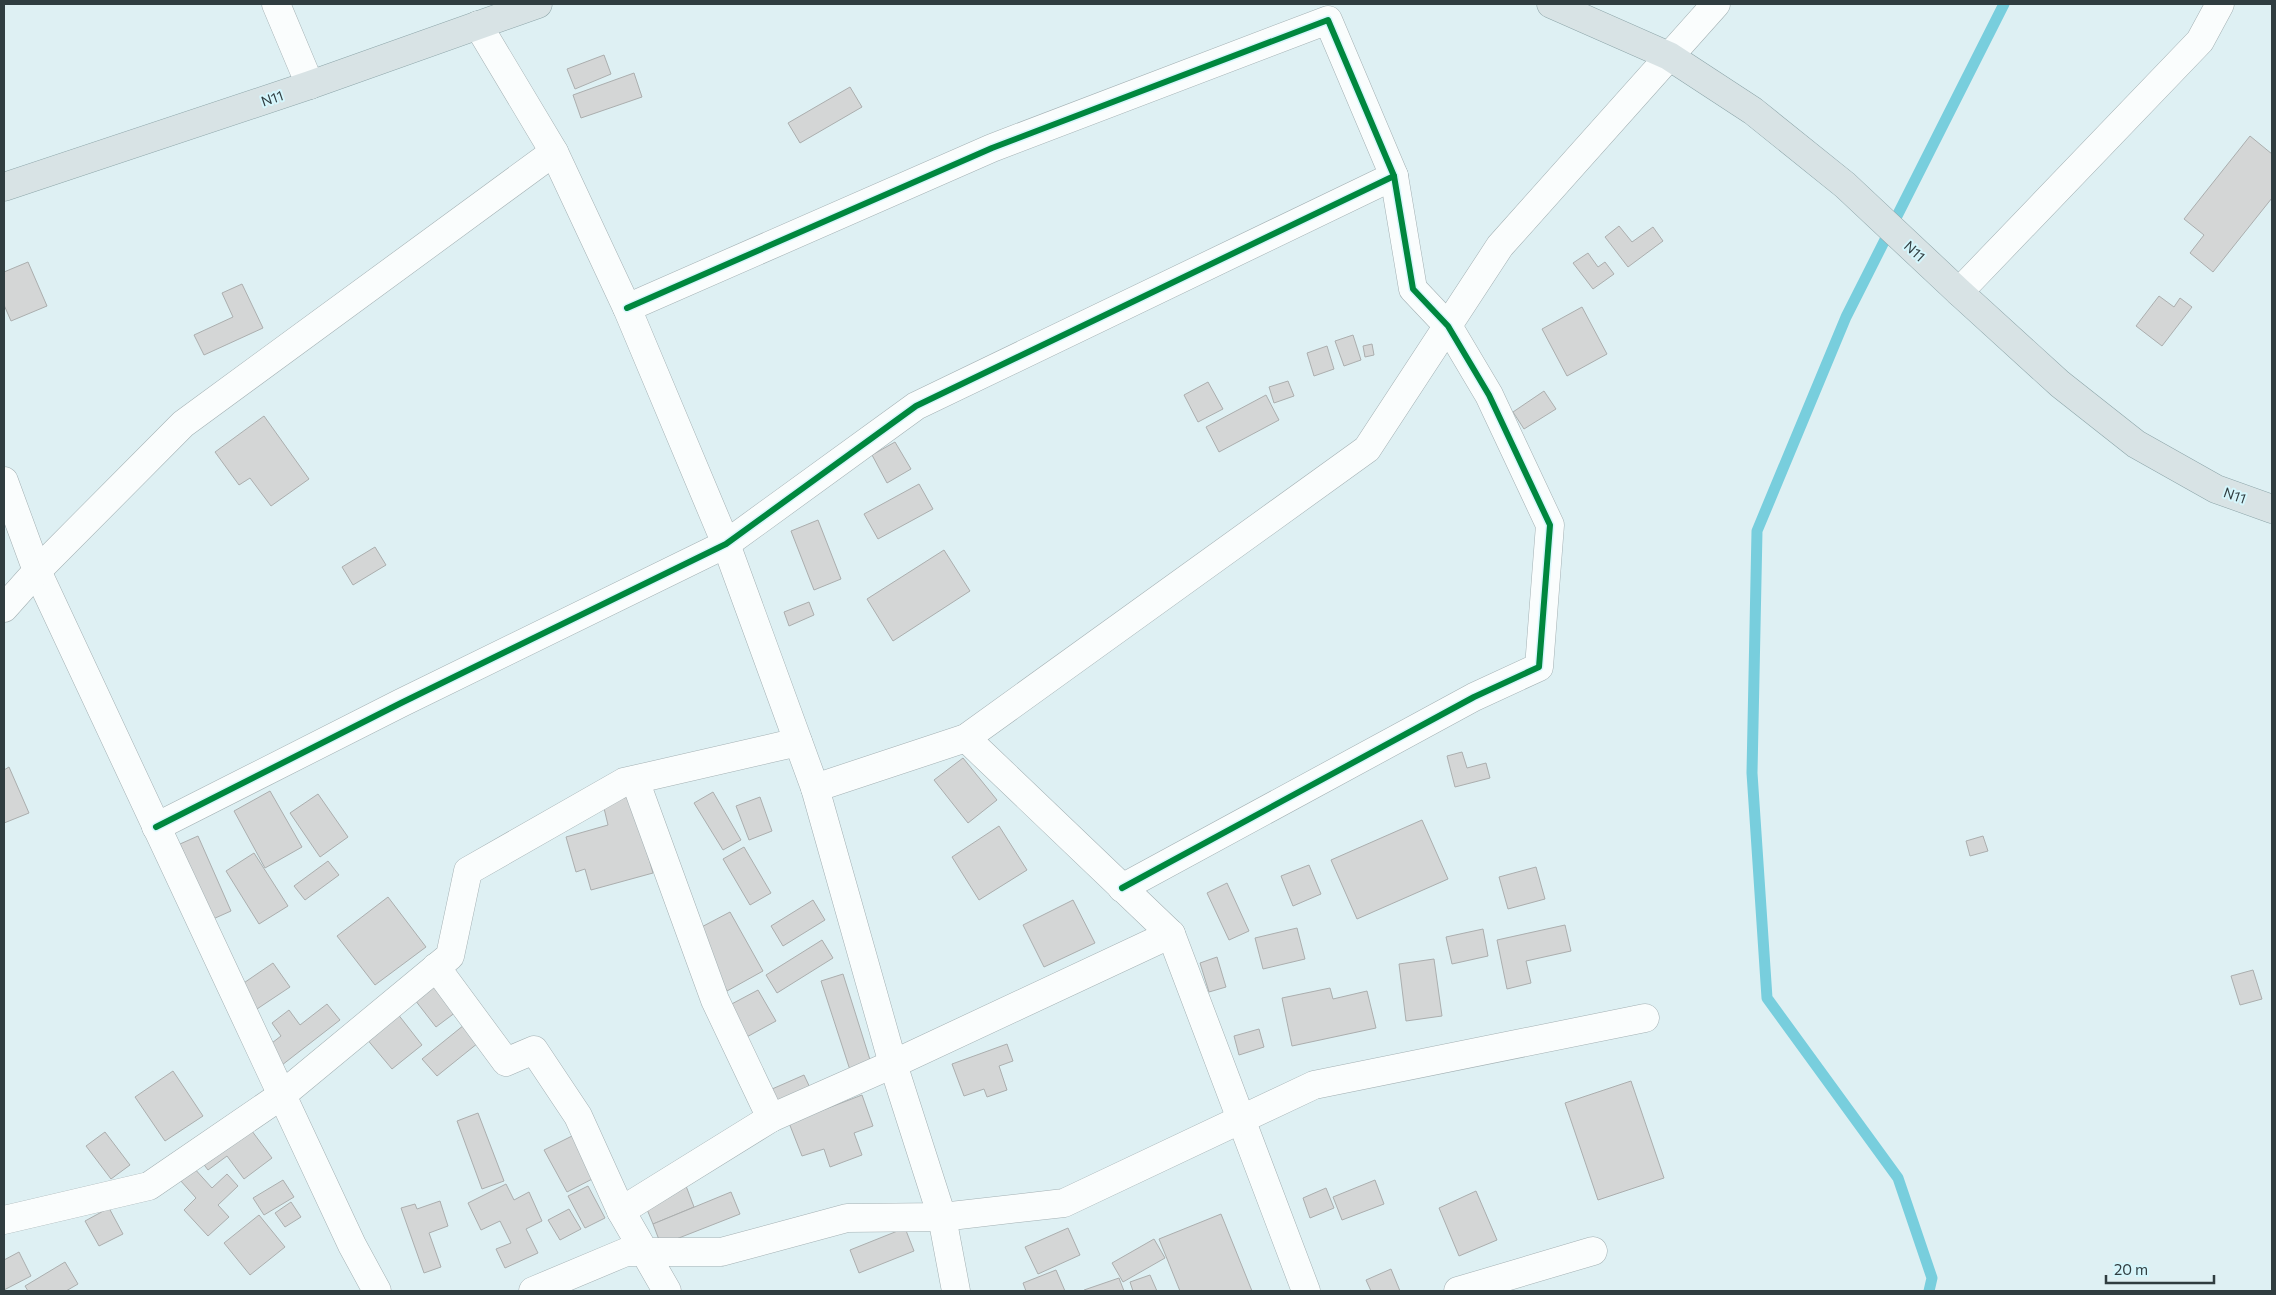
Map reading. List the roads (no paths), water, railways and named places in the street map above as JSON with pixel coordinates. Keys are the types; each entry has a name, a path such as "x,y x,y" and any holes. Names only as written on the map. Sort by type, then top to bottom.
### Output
{"main road":[{"name":"N11","path":"4,188 310,85 538,4"},
{"name":"N11","path":"1551,4 1669,56 1753,111 1845,185 1958,292 2060,384 2136,444 2216,489 2272,509"}],"street":[{"path":"276,4 310,85"},
{"path":"815,788 966,738 1368,449 1500,246 1716,4"},
{"path":"1958,292 2200,41 2220,4"},
{"path":"628,308 992,148 1328,20 1394,176 1413,289 1448,326 1489,395 1550,525 1540,667 1474,697 1122,888"},
{"path":"478,25 554,152 628,308 726,544 815,788 892,1064 942,1218 956,1291"},
{"path":"4,608 37,571 184,424 554,152"},
{"path":"156,827 392,708 726,544 916,406 1394,176"},
{"path":"4,481 37,571 352,1245 378,1291"},
{"path":"966,738 1171,934 1306,1291"},
{"path":"4,1220 149,1186 282,1095 450,956 468,871 624,782 798,742"},
{"path":"635,780 715,1000 771,1118"},
{"path":"621,1211 771,1118 892,1064 1171,934"},
{"path":"436,968 506,1062 534,1050 578,1116 621,1211 667,1291"},
{"path":"533,1291 626,1252 721,1252 847,1218 942,1218 1064,1203 1314,1086 1645,1018"},
{"path":"1458,1291 1593,1251"}],"waterway":[{"path":"1929,1291 1932,1278 1898,1178 1767,998 1752,773 1757,531 1846,317 2004,4"}]}
